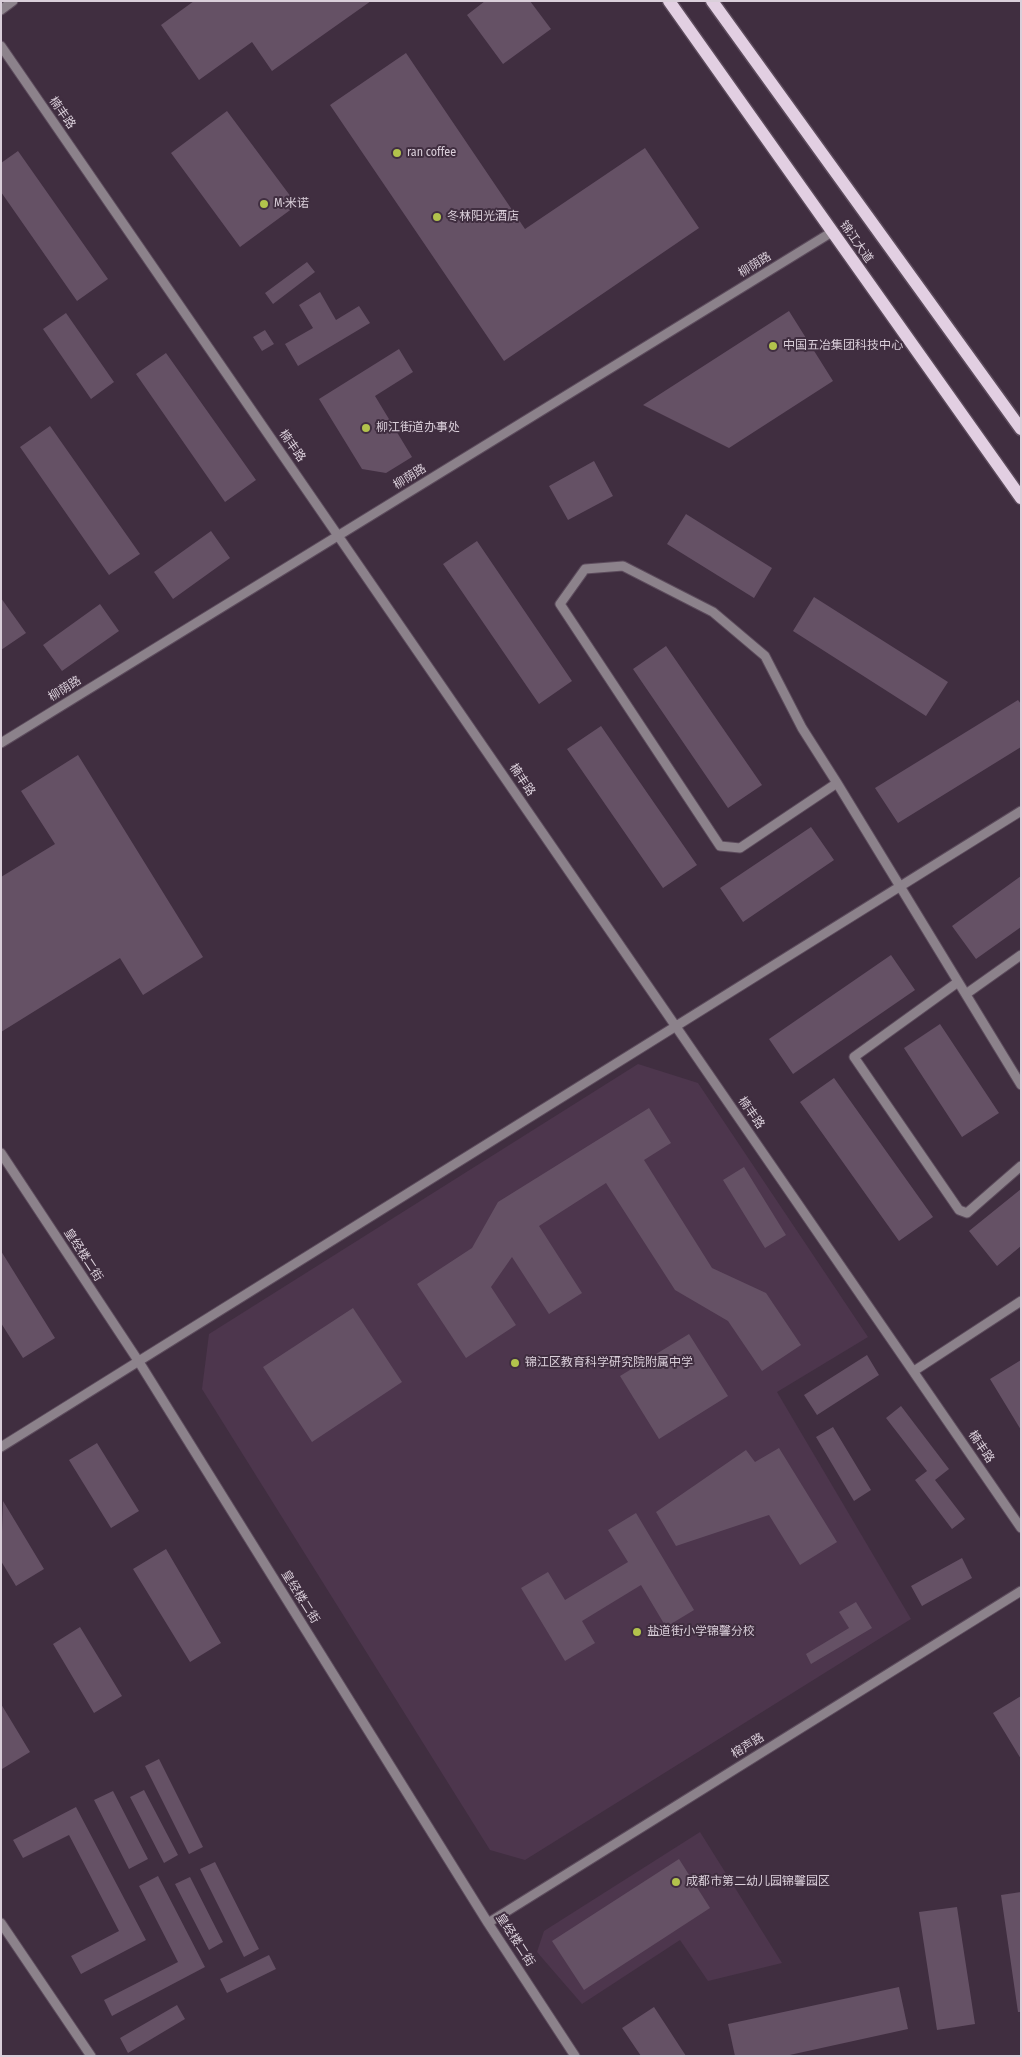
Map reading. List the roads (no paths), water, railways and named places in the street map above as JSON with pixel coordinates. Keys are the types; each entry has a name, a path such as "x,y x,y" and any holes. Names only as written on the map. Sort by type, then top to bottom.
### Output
{"main road":[{"name":"锦江大道","path":"669,1 1021,498"},
{"name":"锦江大道","path":"712,1 1021,429"}],"street":[{"path":"1,10 14,1"},
{"name":"楠丰路","path":"1,46 1021,1528"},
{"name":"柳荫路","path":"1,743 832,232"},
{"path":"837,783 740,848 720,846 560,604 585,569 622,566 713,612 766,656 802,728 837,783 1021,1085"},
{"path":"1,1446 139,1362 1021,811"},
{"path":"966,994 1021,955"},
{"path":"958,982 854,1057 959,1210 967,1213 1021,1166"},
{"name":"皇经楼二街","path":"1,1154 139,1362 488,1923 575,2056"},
{"path":"914,1371 1021,1300"},
{"name":"榕声路","path":"488,1923 1021,1591"},
{"path":"1,1923 91,2056"}],"place":[{"name":"ran coffee","path":"397,153"},
{"name":"M·米诺","path":"264,204"},
{"name":"冬林阳光酒店","path":"437,217"},
{"name":"中国五冶集团科技中心","path":"773,346"},
{"name":"柳江街道办事处","path":"366,428"},
{"name":"锦江区教育科学研究院附属中学","path":"515,1363"},
{"name":"盐道街小学锦馨分校","path":"637,1632"},
{"name":"成都市第二幼儿园锦馨园区","path":"676,1882"}]}
